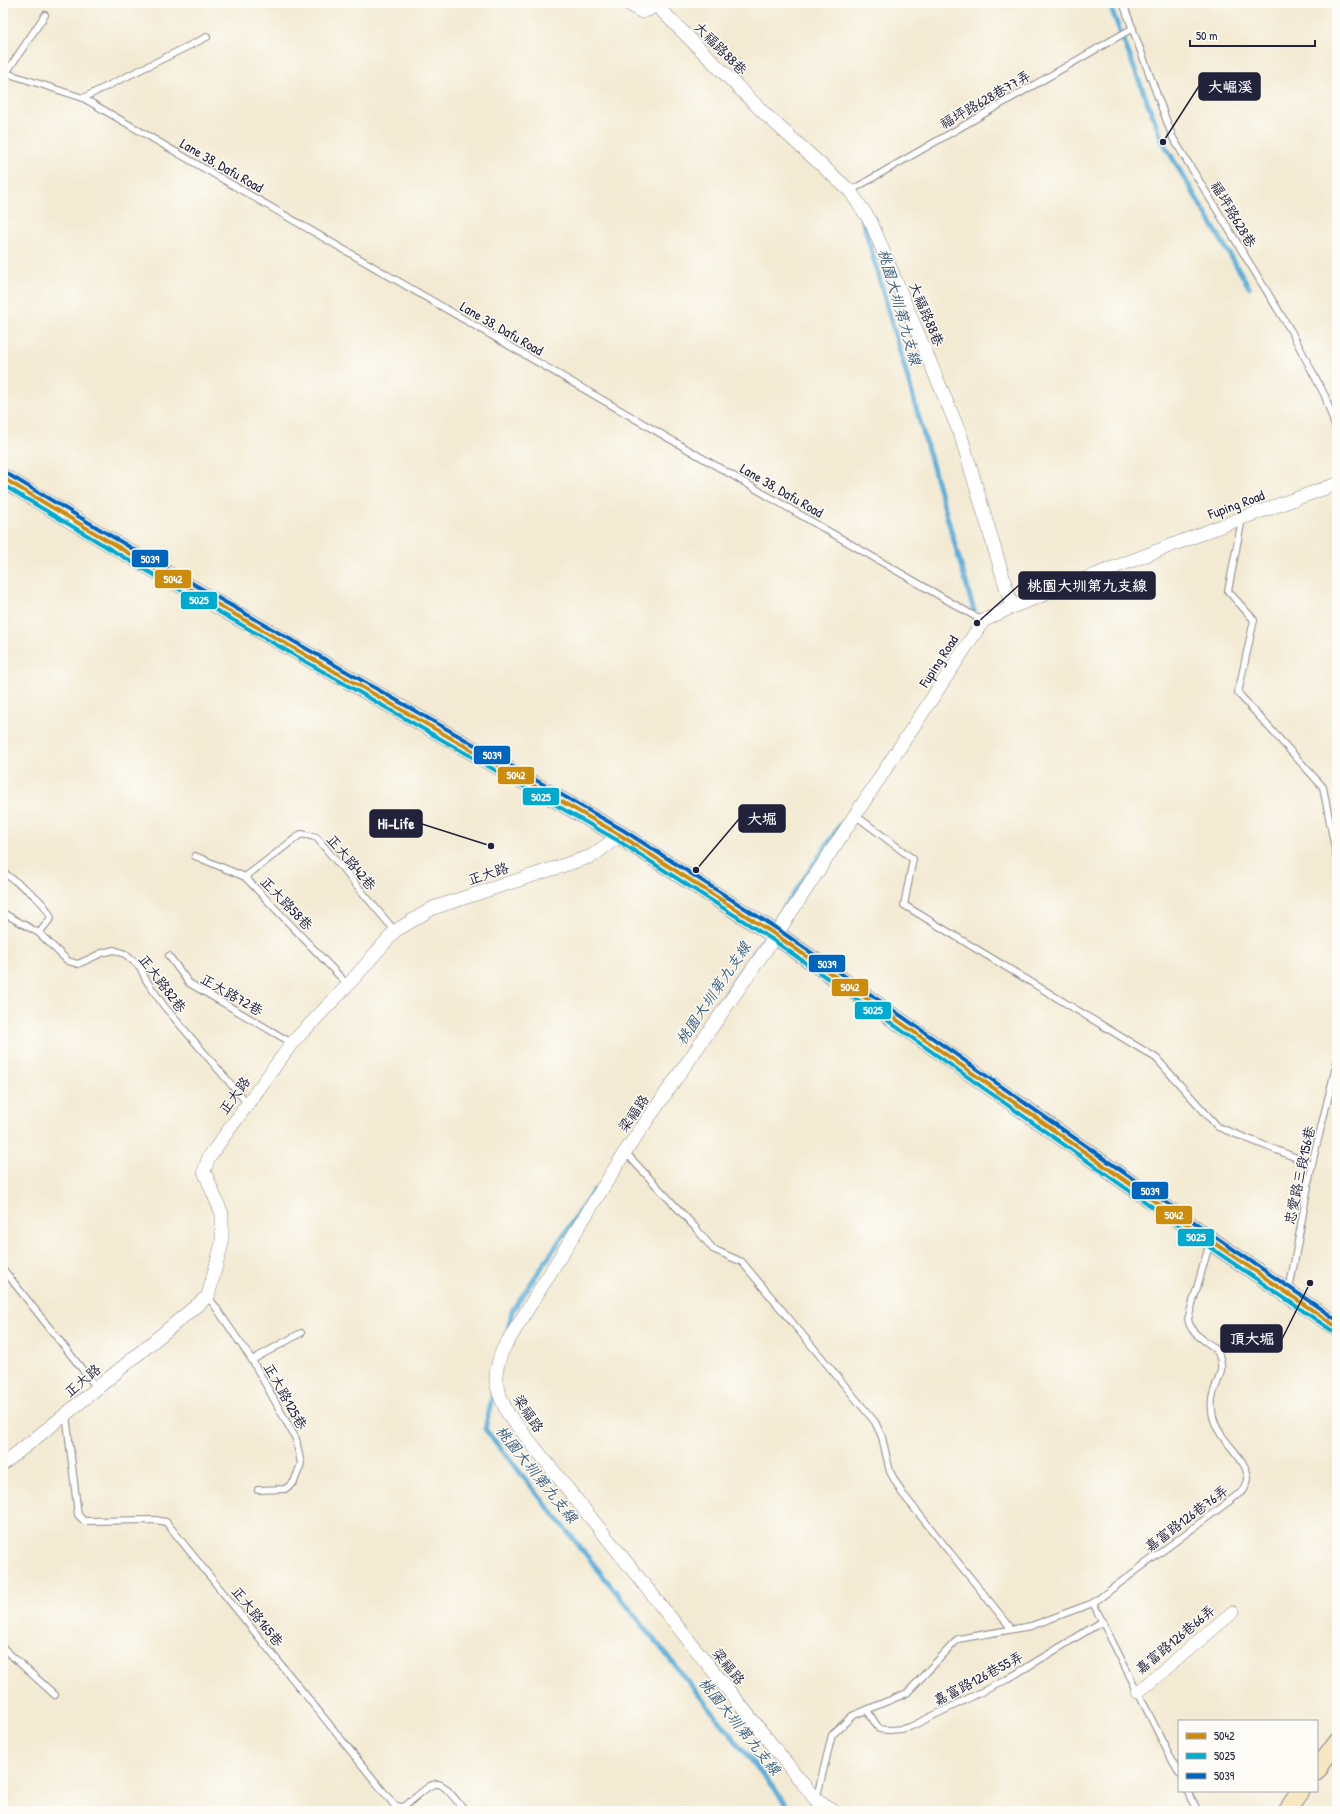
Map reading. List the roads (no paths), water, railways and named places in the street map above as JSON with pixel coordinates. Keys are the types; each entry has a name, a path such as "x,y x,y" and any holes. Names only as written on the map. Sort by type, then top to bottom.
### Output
{"main road":[{"path":"3,478 140,560 620,835 772,932 1211,1241 1337,1327"},
{"path":"1318,1768 1337,1742"},
{"path":"1287,1811 1300,1792"}],"street":[{"name":"大福路88巷","path":"627,3 642,12 650,9 654,3 765,114 850,191 871,222 960,436 1012,607"},
{"name":"Fuping Road","path":"772,932 855,815 983,621 1012,607 1242,518 1337,484"},
{"name":"正大路","path":"3,1464 66,1414 208,1296 222,1243 222,1214 204,1171 209,1157 292,1043 348,985 395,931 433,908 592,856 620,835"},
{"name":"梁福路","path":"772,932 625,1152 503,1349 495,1368 496,1389 508,1414 816,1800 834,1811"},
{"name":"嘉富路126巷66弄","path":"1138,1692 1233,1612"}],"lane":[{"name":"福坪路628巷","path":"1123,3 1173,138 1291,331 1325,396 1337,432"},
{"path":"5,71 45,16"},
{"name":"福坪路628巷77弄","path":"850,191 1133,28"},
{"path":"83,98 207,37"},
{"name":"Lane 38, Dafu Road","path":"5,71 83,98 983,621"},
{"path":"1242,518 1228,591 1254,620 1238,693 1323,787 1337,859"},
{"path":"855,815 913,859 904,905 1156,1058 1218,1127 1312,1164"},
{"name":"正大路42巷","path":"245,877 301,834 316,838 395,931"},
{"name":"正大路58巷","path":"195,856 245,877 348,985"},
{"path":"3,872 40,901 48,910 51,918 39,933"},
{"name":"正大路82巷","path":"3,913 39,933 68,961 78,964 102,953 114,950 125,954 140,967 146,980 164,1006 248,1104"},
{"name":"正大路72巷","path":"169,956 189,983 292,1043"},
{"name":"忠愛路三段156巷","path":"1288,1294 1312,1164 1337,1062"},
{"path":"625,1152 694,1226 713,1249 742,1262 875,1422 882,1437 890,1472 902,1493 1011,1628"},
{"name":"嘉富路126巷76弄","path":"816,1800 832,1735 852,1716 907,1693 958,1639 1011,1628 1031,1626 1093,1603 1244,1490 1248,1479 1243,1464 1216,1428 1214,1419 1212,1400 1222,1368 1220,1356 1214,1349 1194,1334 1188,1319 1211,1241"},
{"path":"3,1269 97,1388"},
{"name":"正大路125巷","path":"208,1296 252,1360 296,1439 301,1464 294,1482 285,1489 258,1490"},
{"path":"252,1360 301,1334"},
{"name":"正大路165巷","path":"66,1414 78,1515 84,1522 156,1520 166,1522 395,1806 404,1806 432,1784 440,1784 447,1789 465,1811"},
{"path":"1093,1603 1178,1772"},
{"name":"嘉富路126巷55弄","path":"867,1710 879,1729 894,1730 910,1727 1006,1680 1103,1621"},
{"path":"3,1648 55,1695"},
{"path":"1188,1792 1198,1811"}],"waterway":[{"path":"1109,3 1163,142 1249,287"},
{"name":"桃園大圳第九支線","path":"862,218 976,618"},
{"name":"桃園大圳第九支線","path":"708,1021 841,824"},
{"name":"桃園大圳第九支線","path":"507,1335 512,1311 594,1190"},
{"name":"桃園大圳第九支線","path":"494,1389 485,1429 792,1811"}],"place":[{"name":"大崛溪","path":"1163,142"},
{"name":"桃園大圳第九支線","path":"977,623"},
{"name":"Hi-Life","path":"491,846"},
{"name":"大堀","path":"696,870"},
{"name":"頂大堀","path":"1310,1283"}]}
